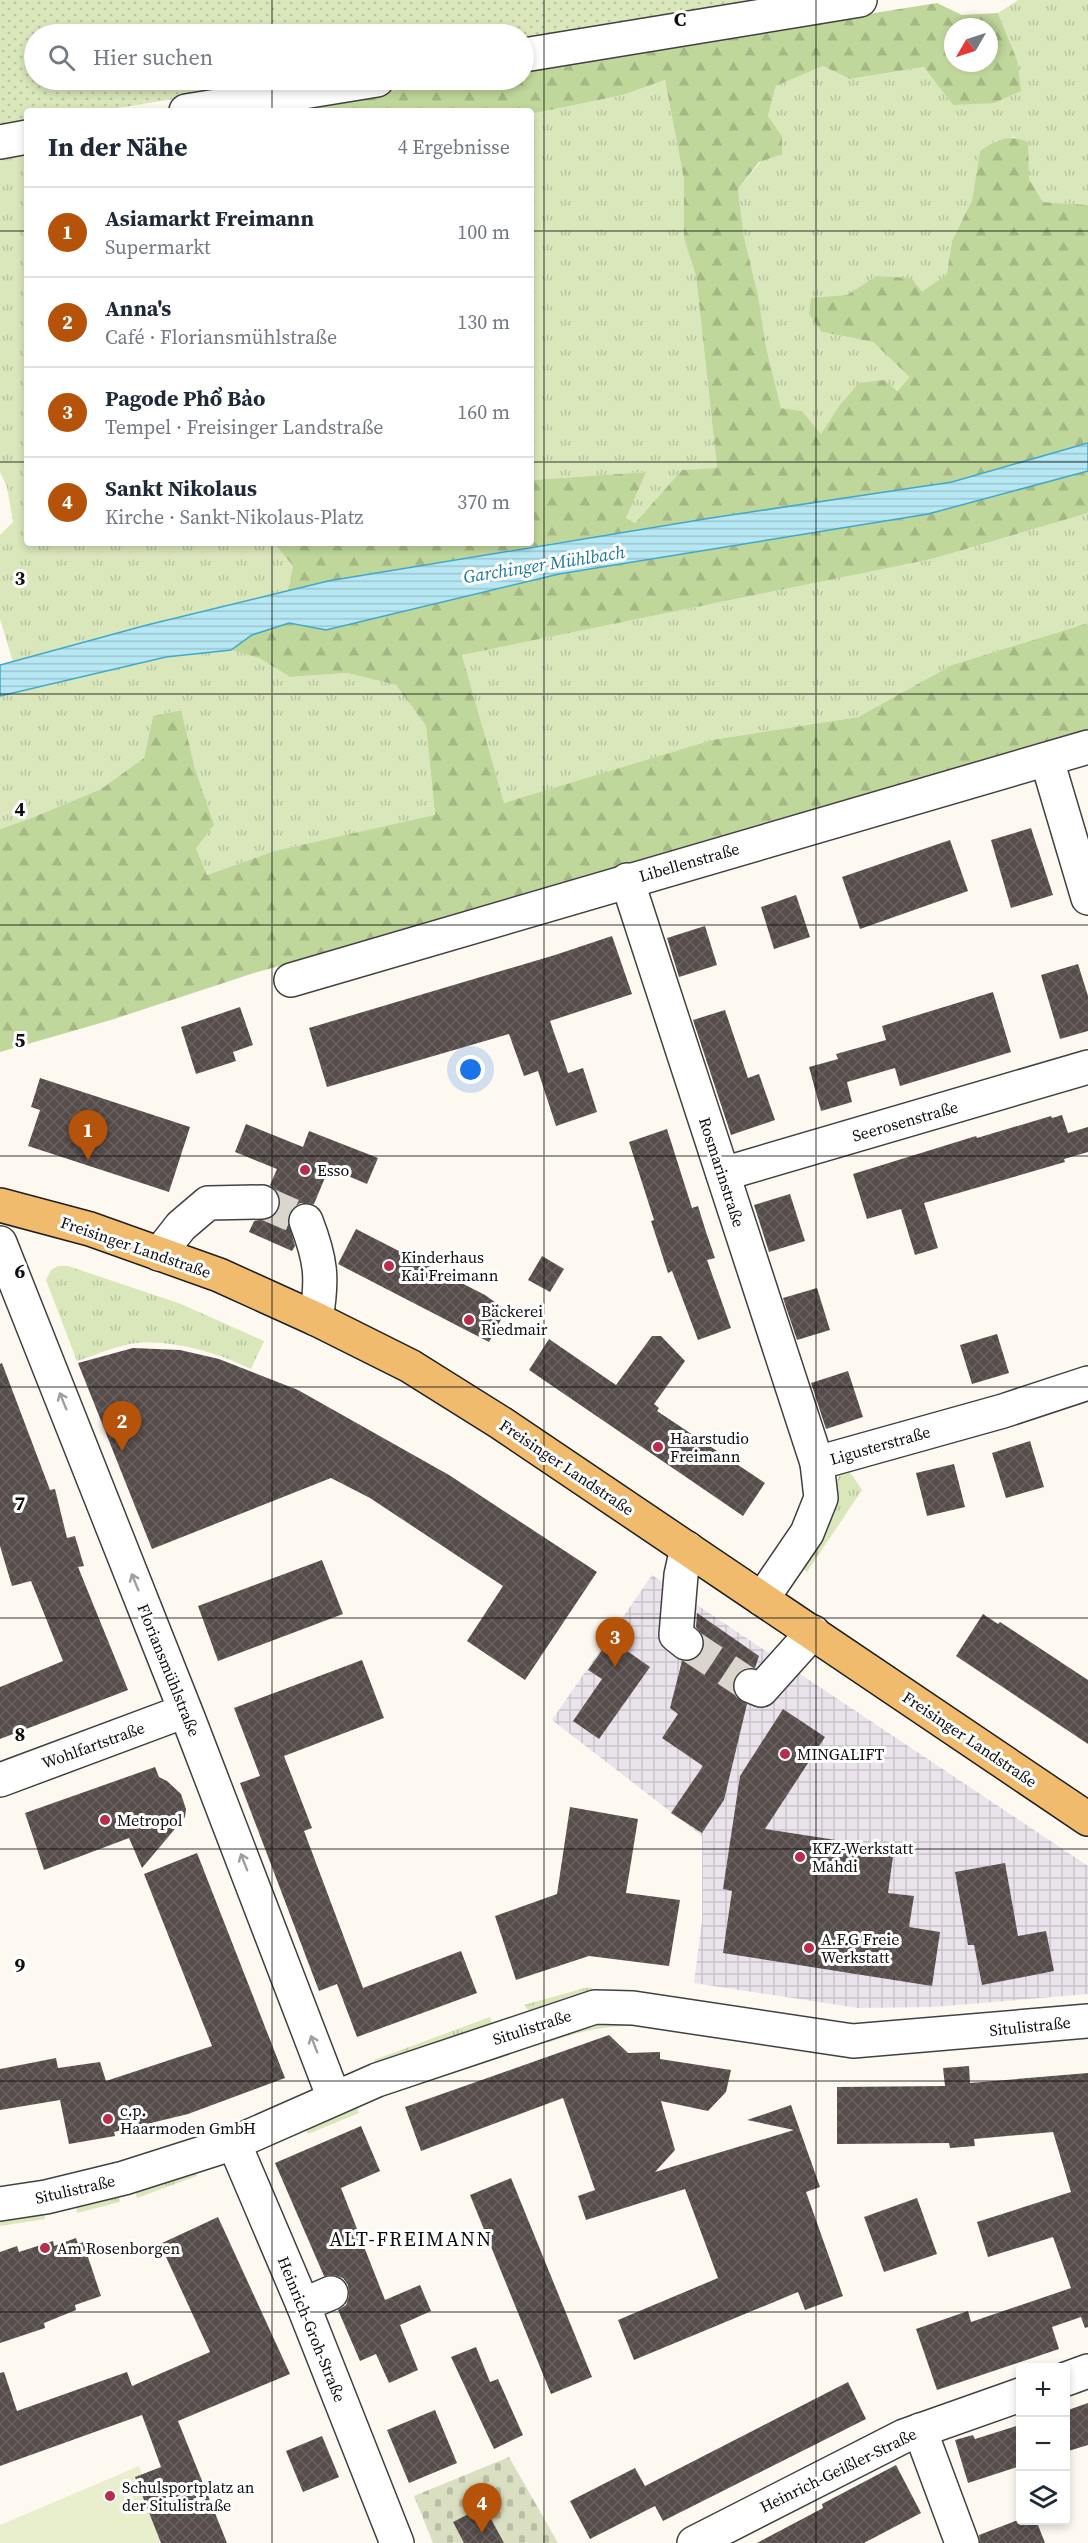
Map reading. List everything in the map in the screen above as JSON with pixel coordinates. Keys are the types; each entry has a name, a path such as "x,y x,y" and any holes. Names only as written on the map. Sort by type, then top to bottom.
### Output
{"main road":[{"name":"Freisinger Landstraße","path":"0,1205 90,1229 219,1275 316,1319 420,1373 501,1423 1088,1819"}],"street":[{"path":"534,53 860,0"},
{"path":"204,108 315,90"},
{"path":"0,142 24,138"},
{"name":"Libellenstraße","path":"291,980 1088,747"},
{"path":"1047,760 1088,898"},
{"name":"Rosmarinstraße","path":"627,880 817,1463"},
{"name":"Seerosenstraße","path":"723,1174 1088,1067"},
{"path":"159,1254 181,1226 208,1203 262,1202"},
{"path":"306,1221 316,1248 322,1287 316,1319"},
{"name":"Floriansmühlstraße","path":"0,1243 185,1711 334,2098"},
{"name":"Ligusterstraße","path":"762,1599 810,1525 821,1498 817,1463 1003,1411 1088,1383"},
{"path":"686,1644 676,1635 681,1575 687,1548"},
{"path":"751,1686 761,1690 813,1632"},
{"name":"Wohlfartstraße","path":"0,1780 185,1711"},
{"name":"Situlistraße","path":"0,2204 46,2197 124,2178 234,2143 377,2080 595,2007 633,2008 853,2041 1088,2021"},
{"name":"Heinrich-Groh-Straße","path":"234,2143 317,2299 392,2530"},
{"path":"1070,2377 1088,2371"},
{"name":"Heinrich-Geißler-Straße","path":"694,2543 865,2454 920,2430 1016,2396"},
{"path":"920,2430 962,2543"}],"shaded area":[{"path":"652,1575 1088,1866 1088,1994 934,2007 858,2008 694,1983 702,1921 702,1836 552,1720"}],"green space":[{"path":"0,0 780,0 534,40 534,24 24,24 24,90 230,90 118,108 24,108 24,123 0,127"},
{"path":"1018,0 1088,0 1088,205 1043,202 1029,179 1015,137 997,140 980,151 972,200 952,241 948,274 922,293 876,276 847,295 822,332 873,342 911,377 896,391 839,406 821,435 802,411 781,408 744,237 738,189 782,136 768,116 776,86 823,66 850,79 925,67 953,105 1017,60 998,13"},
{"path":"937,3 962,15 998,13 1017,60 1021,91 994,103 953,105 924,67 850,79 823,66 776,86 768,116 782,136 782,154 759,162 738,189 744,237 758,295 766,347 781,408 802,411 821,434 839,406 859,383 884,380 897,391 910,377 873,342 822,332 809,314 811,298 847,295 876,276 911,278 922,292 947,274 952,241 972,200 980,151 992,143 1008,138 1028,142 1029,179 1043,202 1088,205 1088,443 952,482 549,544 328,581 288,591 293,566 276,546 534,546 534,480 646,472 626,518 635,523 682,470 717,468 696,276 684,238 684,180 665,80 623,95 534,113 534,108 284,108 396,90 534,90 534,67"},
{"path":"665,80 684,180 684,237 696,276 717,469 682,470 635,523 626,518 645,472 534,480 534,113 623,95"},
{"path":"24,149 24,546 276,546 293,566 288,591 13,662 0,619 0,535 13,522 7,487 0,472 0,153"},
{"path":"1088,471 1088,513 932,559 462,655 504,803 712,740 858,717 952,665 1088,623 1088,732 526,893 459,916 254,973 111,1020 0,1052 0,829 101,789 144,758 153,716 181,710 195,769 214,825 196,848 207,875 274,851 435,815 426,726 396,685 347,673 290,677 259,658 231,650 252,635 289,623 326,630 559,574 928,514"},
{"path":"1088,513 1088,623 952,665 858,717 712,740 504,804 462,655 932,559"},
{"path":"231,650 259,658 290,677 347,673 396,685 426,726 435,816 274,851 207,875 196,848 195,769 180,710 153,716 144,758 101,789 0,829 0,696 166,657"},
{"path":"58,1266 68,1266 181,1304 264,1341 251,1369 207,1352 160,1343 123,1345 77,1361 46,1280 51,1270"},
{"path":"850,1472 862,1490 807,1572 800,1567 839,1476"},
{"path":"592,1988 592,1992 568,1997 529,2011 524,2005"},
{"path":"490,2017 492,2024 377,2066 374,2060"},
{"path":"616,2021 654,2028 626,2026 600,2028 547,2043 552,2034"},
{"path":"357,2107 359,2113 308,2134 306,2130"},
{"path":"196,2172 197,2176 137,2198 135,2190"},
{"path":"117,2194 120,2202 77,2213 76,2207"},
{"path":"44,2213 45,2219 0,2226 0,2219"},
{"path":"509,2457 558,2543 433,2543 414,2496"},
{"name":"Schulsportplatz an der Situlistraße","path":"139,2466 168,2543 0,2543 0,2525"}],"water":[{"name":"Garchinger Mühlbach","path":"1088,443 1088,471 928,514 559,574 326,630 289,623 252,635 231,650 166,657 0,696 0,665 147,625 328,581 711,518 952,482"}],"building":[{"path":"1031,828 1053,895 1011,908 991,840"},
{"path":"950,840 968,891 860,929 842,877"},
{"path":"796,895 810,937 774,949 761,907"},
{"path":"705,926 717,965 679,977 667,938"},
{"path":"612,936 632,994 550,1021 568,1073 583,1068 597,1112 556,1126 538,1071 524,1076 509,1034 327,1087 309,1028"},
{"path":"1078,964 1088,996 1088,1031 1060,1039 1041,975"},
{"path":"993,992 1011,1052 900,1086 895,1068 847,1082 852,1102 821,1111 809,1067 838,1059 836,1054 886,1040 882,1026"},
{"path":"240,1007 253,1045 233,1052 236,1061 196,1074 181,1027"},
{"path":"725,1010 748,1078 759,1074 775,1120 731,1135 693,1020"},
{"path":"40,1078 190,1127 169,1192 28,1146 40,1110 31,1107"},
{"path":"1062,1115 1068,1133 1088,1127 1088,1152 1064,1159 1065,1162 924,1203 938,1248 915,1255 901,1209 867,1219 853,1174 976,1136 977,1138 1051,1116 1052,1118"},
{"path":"246,1124 303,1147 309,1131 378,1158 367,1184 329,1168 314,1204 300,1203 292,1209 288,1218 295,1246 292,1251 249,1232 254,1221 272,1218 279,1211 281,1201 278,1192 270,1185 277,1169 235,1152"},
{"path":"667,1129 692,1208 698,1206 715,1258 707,1260 731,1328 698,1340 672,1271 668,1273 629,1142"},
{"path":"790,1194 805,1241 769,1252 754,1205"},
{"path":"356,1229 485,1295 506,1310 489,1342 338,1264"},
{"path":"542,1256 564,1269 550,1292 528,1280"},
{"path":"817,1288 830,1330 797,1340 783,1298"},
{"path":"997,1334 1009,1373 972,1384 960,1345"},
{"path":"652,1336 661,1336 685,1361 654,1404 659,1408 657,1411 765,1483 743,1516 529,1370 549,1339 616,1385"},
{"path":"133,1348 180,1350 219,1359 298,1390 449,1475 597,1572 525,1680 467,1641 503,1586 370,1498 331,1478 152,1549 78,1363"},
{"path":"2,1363 50,1490 55,1489 67,1538 75,1536 84,1566 78,1567 128,1690 0,1739 0,1687 63,1661 31,1581 12,1586 0,1546 0,1364"},
{"path":"848,1371 863,1417 826,1429 811,1383"},
{"path":"1030,1441 1044,1487 1006,1498 992,1453"},
{"path":"954,1464 965,1507 927,1516 916,1473"},
{"path":"322,1560 343,1614 218,1661 198,1606"},
{"path":"697,1613 759,1656 755,1668 740,1671 733,1680 736,1697 747,1704 724,1800 702,1833 671,1813 703,1766 662,1738 678,1714 670,1708 682,1661 693,1660 701,1654 704,1646 703,1636 696,1627"},
{"path":"983,1614 998,1624 1000,1622 1088,1680 1088,1744 956,1656"},
{"path":"610,1639 650,1667 599,1739 573,1721 602,1679 588,1670"},
{"path":"362,1660 384,1718 284,1756 312,1828 304,1831 363,1988 461,1951 477,1993 357,2037 337,1984 319,1991 240,1783 260,1776 234,1708"},
{"path":"783,1709 825,1737 765,1829 894,1849 888,1893 914,1896 909,1927 940,1932 932,1986 723,1953 732,1891 723,1889 740,1776"},
{"name":"Metropol","path":"155,1767 159,1777 181,1794 186,1809 185,1817 142,1868 129,1838 44,1870 25,1813"},
{"path":"570,1807 638,1819 626,1893 680,1900 669,1966 589,1956 516,1980 495,1916 557,1894"},
{"path":"197,1853 285,2078 188,2114 114,2132 115,2136 69,2144 60,2100 0,2110 0,2069 56,2058 58,2068 100,2062 106,2081 212,2046 144,1874"},
{"path":"1005,1863 1018,1936 1046,1931 1054,1971 982,1985 974,1945 968,1945 955,1872"},
{"path":"609,2035 628,2053 660,2052 660,2059 731,2070 726,2092 708,2111 661,2101 675,2150 655,2172 794,2130 747,2120 791,2105 820,2187 806,2192 843,2296 805,2310 798,2292 634,2360 618,2320 718,2278 685,2189 586,2220 578,2196 595,2190 563,2098 421,2151 405,2107"},
{"path":"969,2066 970,2083 1088,2073 1088,2327 1085,2328 1081,2317 1052,2327 1059,2349 937,2390 916,2329 968,2311 971,2322 1071,2288 1053,2237 988,2257 977,2222 1071,2192 1053,2132 974,2139 975,2146 950,2148 949,2143 837,2144 837,2087 945,2086 943,2068"},
{"path":"361,2126 380,2171 341,2188 385,2300 420,2285 431,2311 400,2325 418,2370 389,2383 376,2354 360,2361 338,2310 346,2305 349,2296 348,2285 343,2278 334,2275 324,2276 275,2163"},
{"path":"511,2178 592,2377 551,2394 470,2195"},
{"path":"917,2198 937,2254 884,2272 864,2217"},
{"path":"218,2217 290,2374 178,2421 227,2543 161,2543 135,2477 161,2467 142,2415 0,2466 0,2373 4,2372 17,2411 127,2372 132,2386 210,2352 160,2244"},
{"path":"76,2238 78,2244 83,2242 101,2296 75,2305 76,2310 44,2323 45,2328 0,2343 0,2252 17,2246 19,2252 53,2241 54,2246"},
{"path":"476,2347 490,2382 498,2379 523,2435 494,2449 451,2357"},
{"path":"848,2382 866,2419 663,2521 655,2506 590,2539 570,2501 635,2468 645,2486"},
{"path":"1088,2403 1088,2445 1070,2450 1070,2417 1070,2409"},
{"path":"435,2410 457,2463 409,2483 387,2430"},
{"path":"1016,2426 1016,2467 968,2483 955,2440 973,2435 975,2439"},
{"path":"322,2436 339,2477 303,2492 286,2451"},
{"path":"896,2465 921,2513 864,2543 757,2543 823,2508 822,2504"},
{"path":"484,2506 504,2543 464,2543 453,2522"},
{"path":"1016,2521 1016,2525 1038,2525 1045,2543 980,2543 979,2535"}],"tunnel":[{"path":"262,1202 306,1221"},
{"path":"686,1643 751,1686"}],"place":[{"name":"Asiamarkt Freimann","path":"88,1160"},
{"name":"Esso","path":"305,1170"},
{"name":"Kinderhaus Kai Freimann","path":"389,1266"},
{"name":"Bäckerei Riedmair","path":"469,1320"},
{"name":"Haarstudio Freimann","path":"658,1447"},
{"name":"Anna's","path":"122,1451"},
{"name":"Pagode Phổ Bảo","path":"615,1667"},
{"name":"MINGALIFT","path":"785,1754"},
{"name":"Metropol","path":"105,1820"},
{"name":"KFZ-Werkstatt Mahdi","path":"800,1857"},
{"name":"A.F.G Freie Werkstatt","path":"809,1948"},
{"name":"c.p. Haarmoden GmbH","path":"108,2119"},
{"name":"Am Rosenborgen","path":"45,2248"},
{"name":"Schulsportplatz an der Situlistraße","path":"110,2496"},
{"name":"Sankt Nikolaus","path":"482,2533"}],"district":[{"name":"ALT-FREIMANN","path":"411,2239"}]}
